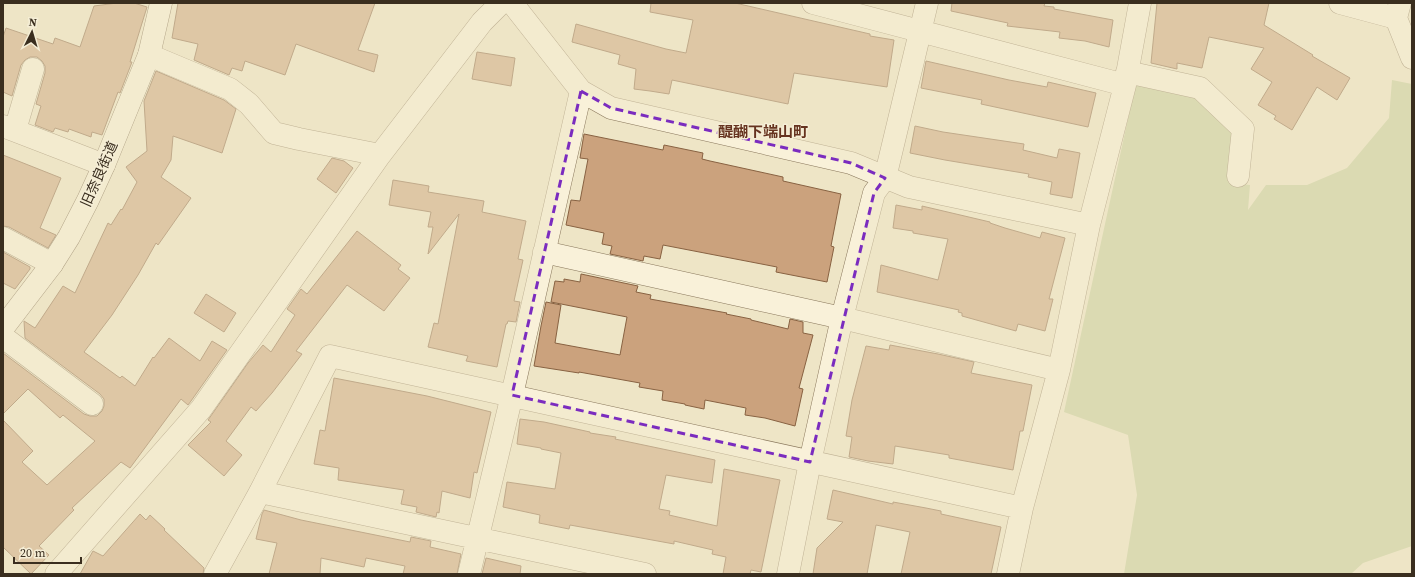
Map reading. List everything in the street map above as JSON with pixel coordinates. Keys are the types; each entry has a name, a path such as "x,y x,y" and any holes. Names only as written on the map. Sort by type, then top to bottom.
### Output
{"street":[{"name":"旧奈良街道","path":"3,328 52,264 69,237 104,165 148,55 161,3"},
{"path":"813,3 1126,78 1200,88 1243,129 1238,176"},
{"path":"788,574 810,462 842,318 874,193 885,178 927,3"},
{"path":"1008,574 1022,508 1059,370 1089,225 1126,78 1140,3"},
{"path":"1340,3 1398,11 1412,58"},
{"path":"56,574 201,409 380,155 482,22 512,4 581,90 611,108 851,163 909,187 1089,225"},
{"path":"148,55 230,89 250,104 274,133 380,155"},
{"path":"33,69 9,128 104,165"},
{"path":"469,574 512,395 581,90"},
{"path":"3,238 52,264"},
{"path":"544,252 842,318 1059,370"},
{"path":"3,337 92,404"},
{"path":"215,574 260,492 330,356 1022,508"},
{"path":"260,492 645,574"}],"highlighted area":[{"path":"581,91 611,108 851,163 885,178 874,193 810,462 512,395"}],"green space":[{"path":"1392,80 1412,84 1412,546 1363,563 1351,574 1124,574 1137,495 1128,435 1064,412 1136,82 1200,97 1234,133 1230,183 1250,185 1248,210 1266,185 1307,185 1347,168 1389,118"}],"building":[{"path":"117,3 134,3 147,7 130,62 132,62 120,93 118,92 102,135 92,132 91,137 69,129 68,132 55,128 53,132 35,125 41,106 36,104 45,73 45,66 37,57 30,57 25,60 21,65 12,96 3,92 3,37 6,28 53,44 55,38 80,47 94,6"},
{"path":"178,3 375,3 358,50 378,55 374,72 296,44 285,75 245,61 242,71 232,68 229,75 194,60 198,44 172,38"},
{"path":"651,3 735,3 870,34 870,36 894,40 887,87 794,73 788,104 672,80 669,94 634,89 636,69 618,64 620,55 572,42 576,24 666,49 686,53 693,20 650,12"},
{"path":"952,3 1045,3 1044,6 1054,7 1054,9 1113,20 1109,47 1085,41 1059,38 1060,32 1007,26 1008,23 951,11"},
{"path":"1157,3 1269,3 1264,25 1313,55 1312,56 1350,78 1337,100 1317,87 1292,130 1274,119 1276,116 1258,105 1272,82 1251,69 1264,48 1209,37 1202,68 1177,63 1177,69 1151,63"},
{"path":"477,52 515,58 511,86 472,79"},
{"path":"926,61 1009,80 1047,87 1048,82 1096,93 1088,127 981,104 982,100 921,88"},
{"path":"156,71 224,100 236,109 222,153 173,136 171,160 161,177 191,198 158,245 156,243 138,275 112,315 84,352 120,378 122,376 135,386 153,357 154,358 169,338 200,361 212,341 227,350 188,405 181,399 130,468 121,462 72,508 74,510 39,546 49,555 31,574 3,547 3,420 33,451 22,462 47,485 95,441 63,415 60,418 28,389 3,414 3,353 84,414 97,416 102,411 104,399 100,394 25,338 24,321 35,328 63,286 75,293 108,223 111,225 121,209 122,210 137,182 126,167 147,151 144,101"},
{"path":"915,126 943,132 1024,144 1023,150 1057,158 1059,149 1080,153 1072,198 1050,194 1052,182 1028,177 1029,174 910,153"},
{"path":"584,134 663,150 664,145 703,153 702,159 783,177 783,181 841,194 831,246 834,247 827,282 776,272 777,267 663,245 660,259 644,256 643,261 610,254 612,246 602,244 604,233 566,225 571,200 580,201 588,159 580,158"},
{"path":"3,155 61,178 40,228 56,235 48,248 9,227 3,226"},
{"path":"332,158 344,161 353,168 336,193 317,179"},
{"path":"393,180 429,186 428,192 484,201 482,212 526,221 518,259 523,260 514,301 520,302 516,322 508,321 506,324 497,367 466,361 468,356 428,347 434,323 438,324 459,214 428,254 433,227 428,227 431,212 389,205"},
{"path":"896,205 922,210 922,206 990,222 1040,238 1042,232 1065,238 1049,299 1053,299 1045,331 1018,324 1016,331 962,316 962,313 958,312 959,310 877,292 881,265 938,280 948,239 893,228"},
{"path":"357,231 401,265 398,269 410,278 384,311 347,285 296,351 302,354 272,393 256,411 251,407 226,441 242,455 224,476 188,445 211,422 208,420 248,363 263,345 271,352 295,315 287,309 301,289 307,294"},
{"path":"3,252 30,267 15,289 3,283"},
{"path":"581,274 638,286 636,292 651,295 650,299 727,313 726,314 788,329 790,319 803,322 803,333 813,335 799,388 803,389 795,426 765,418 745,415 746,408 705,400 704,409 662,400 663,391 639,387 640,383 579,372 534,366 546,302 561,305 555,343 620,355 627,317 551,302 555,281 564,282 564,279 580,282"},
{"path":"206,294 236,313 224,332 194,313"},
{"path":"890,345 974,362 971,373 1032,385 1023,431 1020,431 1013,470 949,458 949,455 895,446 893,464 849,457 852,437 846,436 852,400 866,346 889,350"},
{"path":"334,378 427,396 491,412 477,473 474,472 470,498 442,491 439,513 437,512 436,517 416,512 417,507 401,504 404,490 338,480 339,468 314,464 320,430 325,431"},
{"path":"520,419 544,422 590,433 616,437 615,439 715,460 712,483 666,475 659,509 670,511 669,515 717,526 724,469 780,480 761,572 751,570 750,574 723,574 726,557 712,554 713,550 674,541 674,544 570,525 569,529 539,523 540,515 503,507 507,482 555,489 561,453 517,444"},
{"path":"833,490 893,504 893,502 941,511 941,514 1001,527 991,574 901,574 910,532 876,525 867,574 813,574 817,548 843,522 827,519"},
{"path":"264,510 301,520 410,542 411,537 431,541 430,547 461,554 457,574 403,574 405,566 366,558 364,567 321,558 320,574 269,574 277,543 256,539"},
{"path":"140,514 146,520 150,515 165,529 164,530 204,568 203,574 80,574 93,551 103,556"},
{"path":"486,558 521,566 520,574 482,574"}],"district":[{"name":"醍醐下端山町","path":"763,131"}]}
